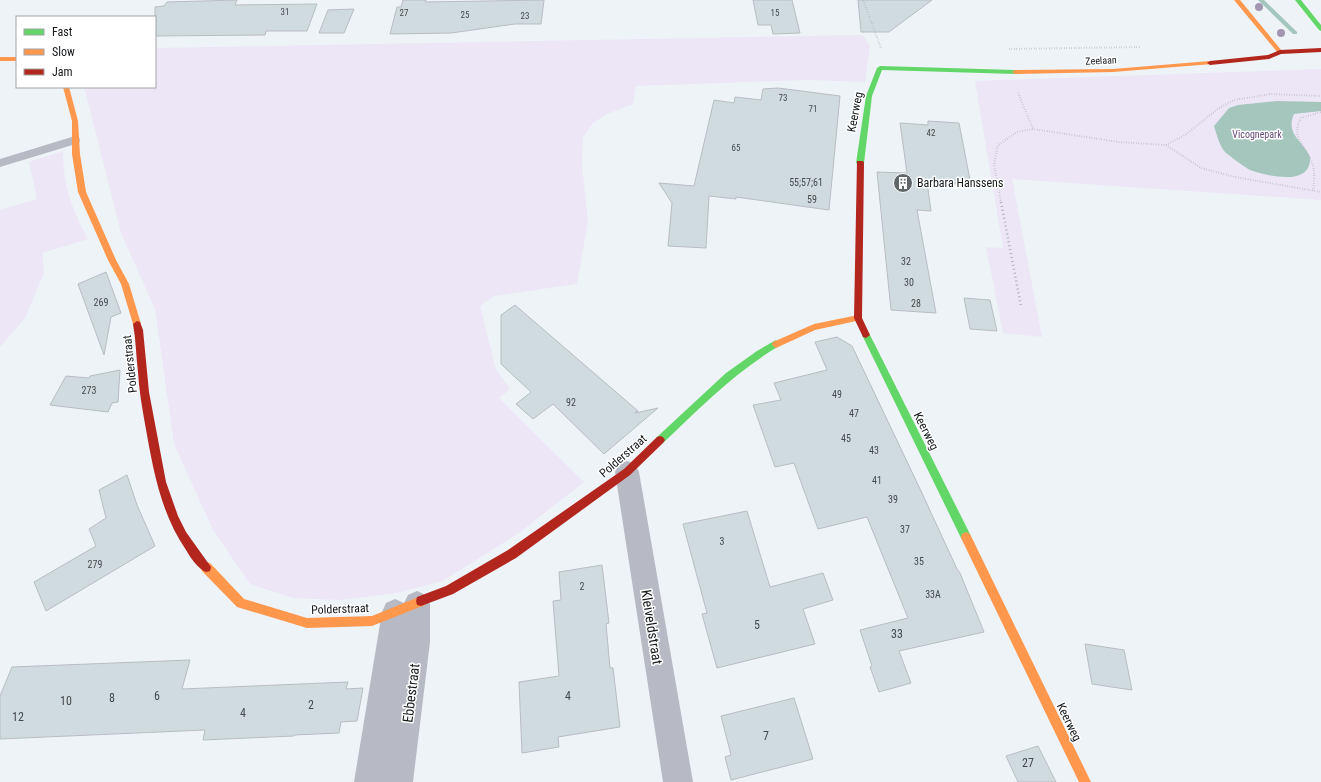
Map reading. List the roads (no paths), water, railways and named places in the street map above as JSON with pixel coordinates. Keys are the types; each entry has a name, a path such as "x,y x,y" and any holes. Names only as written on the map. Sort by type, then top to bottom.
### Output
{"street":[{"path":"1237,0 1280,52"},
{"path":"1298,0 1321,29"},
{"name":"Zeelaan","path":"880,68 1057,73 1149,68 1269,57 1280,52 1321,50"},
{"path":"0,59 16,59"},
{"name":"Keerweg","path":"880,68 869,96 861,143 858,183 860,251 858,318 959,521 1085,782"},
{"name":"Polderstraat","path":"66,88 75,121 77,172 82,192 112,260 125,284 133,308 139,332 142,374 156,466 163,495 177,527 193,554 240,603 307,624 372,621 449,590 512,554 627,472 710,392 753,356 785,338 814,327 858,318"},
{"name":"Kleiveldstraat","path":"627,472 678,782"},
{"path":"369,782 406,608"},
{"name":"Ebbestraat","path":"398,782 417,642 406,608"}],"lane":[{"path":"0,163 75,140"}],"waterway":[{"path":"1261,0 1295,33"}],"place":[{"name":"Barbara Hanssens","path":"903,183"}],"park label":[{"name":"Vicognepark","path":"1257,134"}]}
